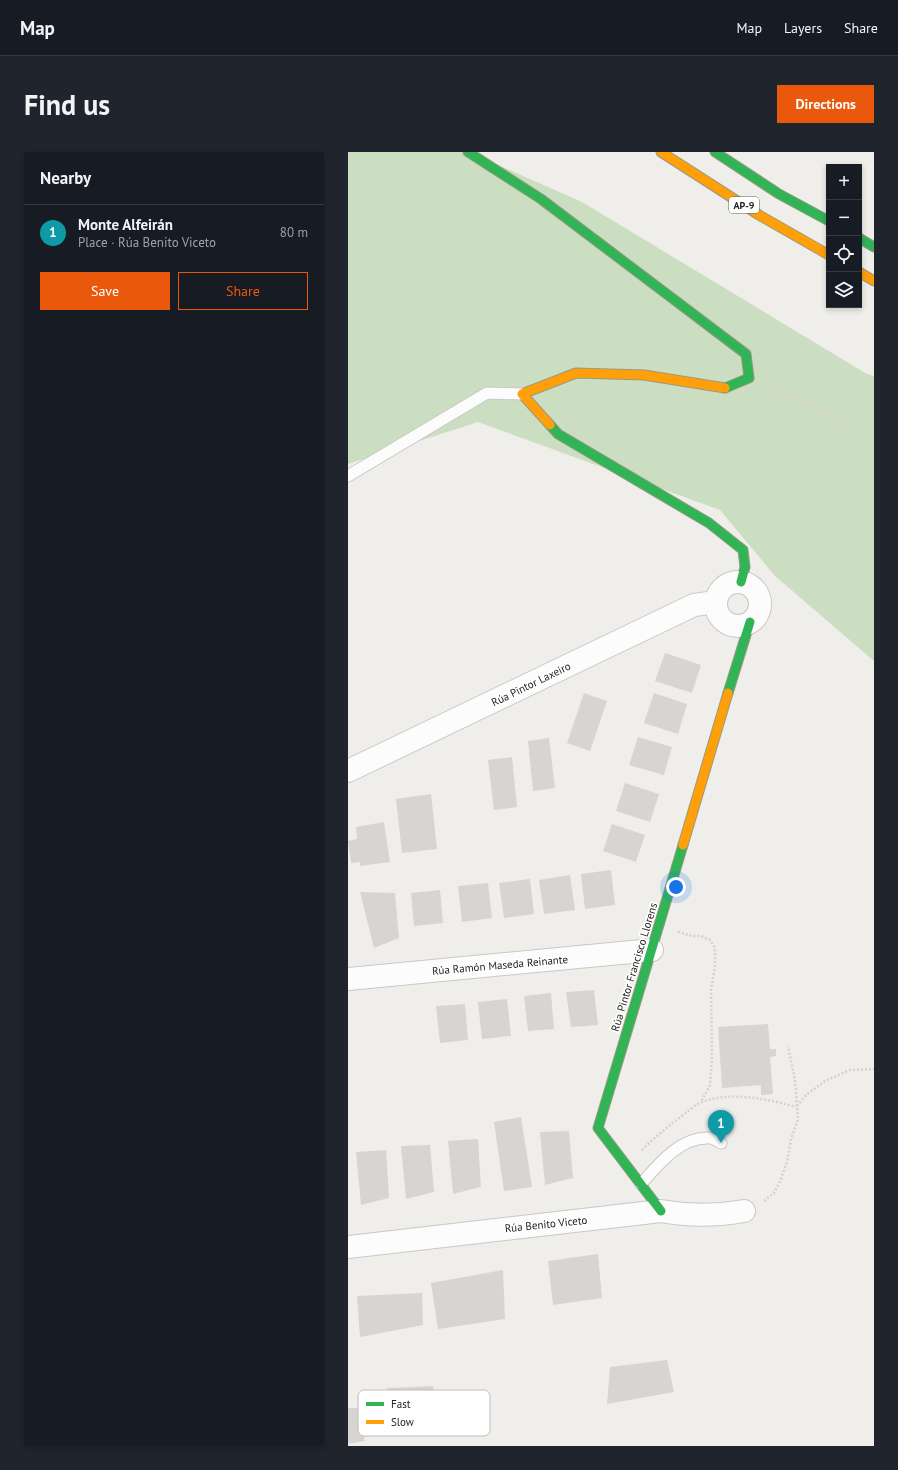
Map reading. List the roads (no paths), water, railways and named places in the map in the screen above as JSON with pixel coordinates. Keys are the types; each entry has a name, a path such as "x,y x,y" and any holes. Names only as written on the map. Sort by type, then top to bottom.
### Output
{"main road":[{"path":"468,152 541,199 746,354 749,378 726,388 644,375 576,372 522,394 558,434 709,523 743,550 746,567 741,582"},
{"name":"AP-9","path":"661,152 759,215 826,253"},
{"name":"AP-9","path":"715,152 779,194 826,219"},
{"path":"862,240 874,247"},
{"path":"862,274 874,281"},
{"name":"Rúa Pintor Francisco Llorens","path":"661,1211 598,1128 750,622"}],"street":[{"path":"735,582 741,582 752,588 757,593 759,599 758,612 750,622 739,626 727,623 718,614 716,602 717,596 724,587 735,582"},
{"name":"Rúa Pintor Laxeiro","path":"348,771 694,605 716,602"},
{"name":"Rúa Ramón Maseda Reinante","path":"348,979 652,950"},
{"name":"Rúa Benito Viceto","path":"348,1247 661,1211 678,1214 710,1216 744,1211"}],"lane":[{"path":"348,476 487,393 522,394"},
{"path":"641,1184 665,1158 690,1140 709,1137 721,1143"}],"place":[{"name":"Monte Alfeirán","path":"721,1143"}]}
